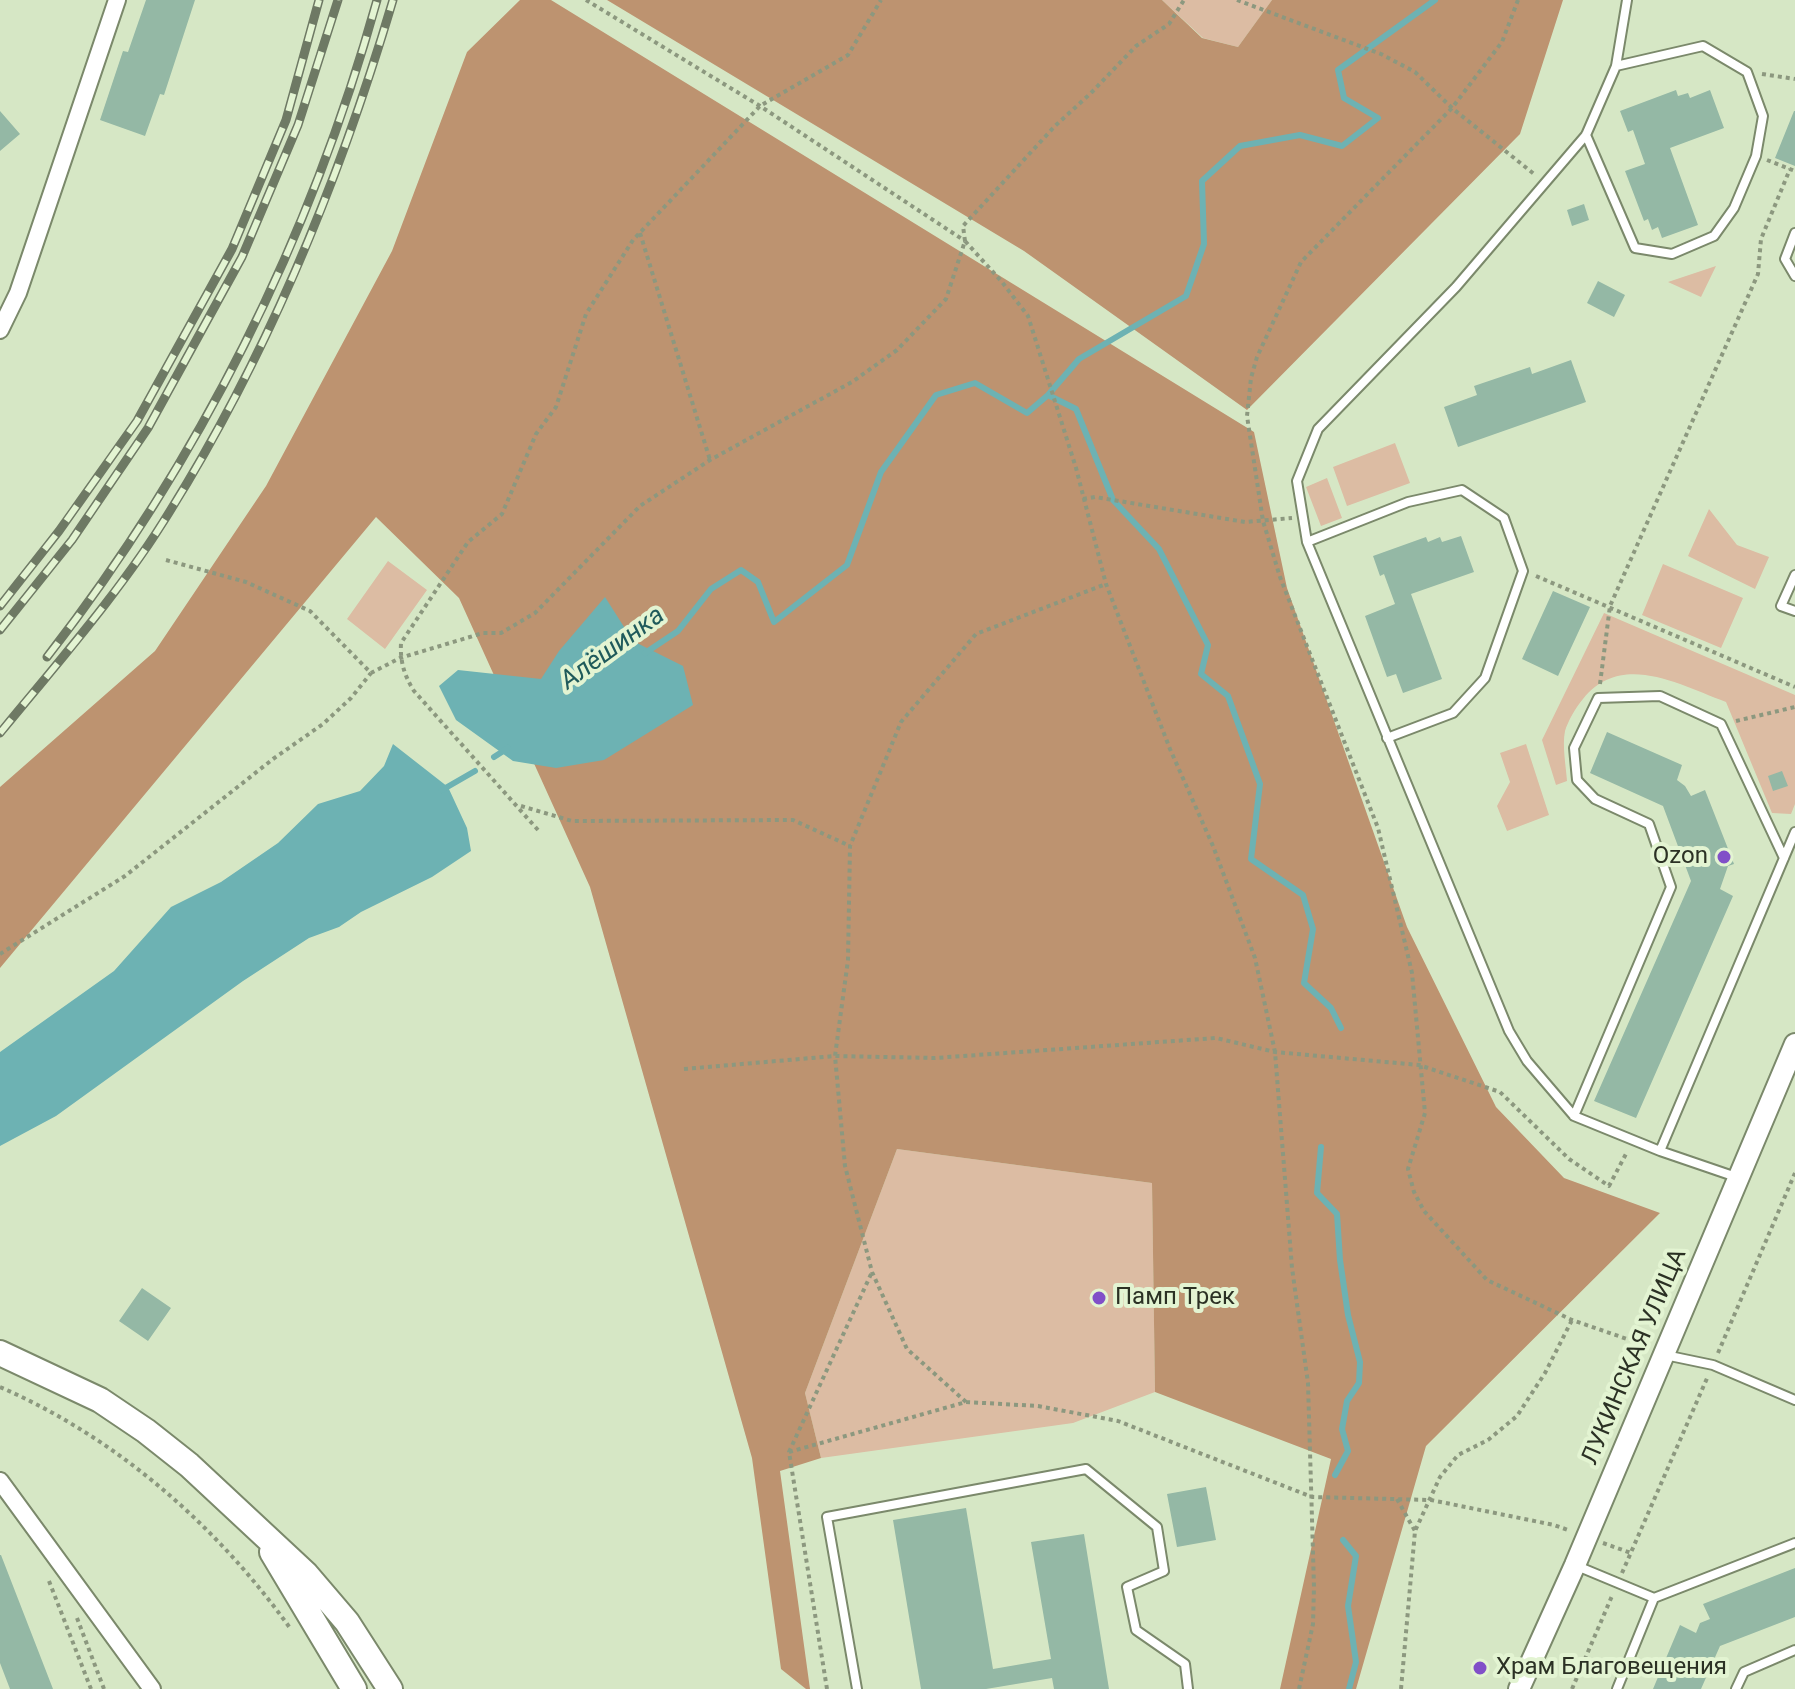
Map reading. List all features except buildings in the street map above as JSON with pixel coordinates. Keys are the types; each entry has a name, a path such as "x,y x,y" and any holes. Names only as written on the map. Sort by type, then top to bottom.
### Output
{"main road":[{"path":"0,1353 100,1400 189,1465 306,1574 347,1622 390,1689"},
{"path":"262,1536 354,1689"}],"street":[{"path":"0,330 18,293 117,0"},
{"name":"ЛУКИНСКАЯ УЛИЦА","path":"1519,1689 1575,1565 1795,1044"},
{"path":"0,1481 152,1689"}],"lane":[{"path":"1627,0 1616,66 1586,135 1456,287 1318,429 1297,481 1307,542 1509,1031 1527,1061 1574,1116 1660,1151 1739,1178"},
{"path":"1586,135 1635,248 1672,254 1714,236 1734,208 1756,156 1763,116 1747,72 1703,46 1616,66"},
{"path":"1795,233 1785,259 1795,276"},
{"path":"1307,542 1408,502 1462,490 1504,518 1523,571 1485,678 1453,713 1387,738"},
{"path":"1795,575 1781,606 1795,611"},
{"path":"1574,1116 1671,887 1649,824 1595,799 1577,780 1574,748 1598,698 1660,696 1721,724 1784,858"},
{"path":"1660,1151 1795,832"},
{"path":"1664,1355 1713,1365 1795,1400"},
{"path":"857,1689 827,1517 1086,1469 1157,1527 1164,1571 1127,1587 1136,1630 1185,1664 1188,1689"},
{"path":"1575,1565 1654,1598 1795,1543"},
{"path":"1617,1689 1654,1598"},
{"path":"1736,1689 1744,1672 1795,1650"}],"path":[{"path":"586,0 760,106 965,241 1028,316 1048,371 1106,584 1170,749 1213,846 1255,958 1275,1052 1292,1268 1308,1383 1313,1624 1299,1689"},
{"path":"538,830 414,691 400,658 401,643 468,542 502,514 536,434 556,407 586,314 633,240 760,106 848,55 881,0"},
{"path":"0,954 125,876 273,759 323,724 351,698 371,673 400,658 483,633 501,633 535,613 640,506 710,460 852,382 897,350 946,299 965,241 963,226 1055,126 1136,46 1169,24 1184,0"},
{"path":"1237,0 1381,54 1415,72 1452,108 1545,183"},
{"path":"1518,0 1502,42 1452,108 1314,248 1293,277 1257,357 1251,378 1247,416 1263,521 1280,577 1378,828 1412,973 1425,1113 1408,1169 1414,1192 1424,1211 1487,1280 1572,1320 1630,1340"},
{"path":"1747,72 1795,79"},
{"path":"1598,698 1610,606 1758,274 1761,239 1793,170 1775,163"},
{"path":"640,232 710,460"},
{"path":"1083,499 1095,497 1245,522 1302,517"},
{"path":"166,560 246,582 310,611 371,673"},
{"path":"1523,571 1795,687"},
{"path":"966,1402 907,1349 872,1272 845,1166 835,1056 848,960 850,846 901,722 976,634 1106,584"},
{"path":"1721,724 1795,707"},
{"path":"519,806 572,821 793,820 850,846"},
{"path":"684,1069 835,1056 935,1058 1216,1038 1275,1052 1419,1065 1500,1092 1569,1159 1609,1186 1634,1139"},
{"path":"1572,1689 1795,1173"},
{"path":"827,1689 789,1452 872,1272"},
{"path":"1401,1689 1415,1531 1440,1477 1458,1455 1488,1440 1517,1416 1545,1373 1572,1320"},
{"path":"0,1387 81,1429 166,1490 226,1548 296,1638"},
{"path":"789,1452 966,1402 1038,1406 1118,1421 1312,1497 1431,1500 1554,1525"},
{"path":"1397,1499 1415,1531"},
{"path":"49,1579 91,1689"},
{"path":"70,1634 81,1629"},
{"path":"81,1663 93,1659"}],"shaded area":[{"path":"520,0 551,0 1254,432 1287,588 1407,927 1496,1107 1564,1178 1660,1213 1426,1446 1356,1689 1280,1689 1331,1459 1155,1392 1152,1183 897,1149 805,1393 821,1458 780,1471 810,1689 781,1669 752,1458 590,887 459,598 376,517 0,968 0,787 155,651 266,486 392,251 467,52"},
{"path":"607,0 1162,0 1202,38 1238,47 1272,0 1563,0 1520,134 1247,410 1024,251"},
{"path":"1162,0 1272,0 1238,47 1203,38"},
{"path":"1716,266 1701,297 1668,282"},
{"path":"1395,443 1410,483 1347,506 1333,467"},
{"path":"1327,478 1342,518 1321,526 1306,487"},
{"path":"1709,509 1737,545 1769,557 1755,589 1688,556"},
{"path":"388,561 427,590 385,649 347,619"},
{"path":"1663,564 1743,598 1721,648 1642,615"},
{"path":"1604,613 1795,695 1795,804 1791,814 1772,813 1726,702 1652,676 1633,674 1615,677 1598,685 1583,699 1565,731 1567,781 1556,785 1542,740"},
{"path":"1526,744 1549,815 1507,831 1497,806 1510,782 1500,753"},
{"path":"897,1149 1152,1183 1155,1392 1073,1423 821,1458 805,1393"}],"water":[{"path":"605,597 633,641 683,666 693,705 604,760 556,768 513,761 456,720 439,686 458,670 541,679 559,651"},
{"path":"393,744 448,787 467,828 471,851 432,877 361,912 339,927 309,938 243,981 56,1116 0,1146 0,1052 114,971 171,907 221,882 278,843 318,804 360,791 384,766"}],"waterway":[{"name":"Алёшинка","path":"645,653 678,631 711,589 741,570 758,582 774,622 847,565 881,472 936,395 975,383 1027,413 1048,395 1079,359 1186,296 1204,244 1202,181 1240,146 1300,135 1342,146 1378,118 1344,98 1338,70 1435,0"},
{"path":"1048,395 1076,409 1113,500 1159,549 1208,645 1201,674 1228,696 1260,784 1251,859 1303,895 1313,929 1304,983 1331,1008 1341,1028"},
{"name":"Алёшинка","path":"494,757 508,748"},
{"name":"Алёшинка","path":"442,790 475,771"},
{"path":"1321,1147 1317,1193 1337,1214 1348,1315 1360,1362 1359,1383 1347,1401 1342,1429 1348,1451 1335,1475"},
{"path":"1343,1540 1356,1556 1348,1606 1356,1662 1349,1689"}],"railway":[{"path":"0,606 59,531 137,421 232,249 286,120 319,0"},
{"path":"0,630 72,540 148,428 242,257 298,125 338,0"},
{"path":"47,657 102,583 153,506 201,426 244,345 284,261 319,176 377,0"},
{"path":"0,733 131,569 206,451 299,263 350,133 393,0"}],"place":[{"name":"Ozon","path":"1724,857"},
{"name":"Памп Трек","path":"1099,1298"},
{"name":"Храм Благовещения","path":"1480,1668"}]}
